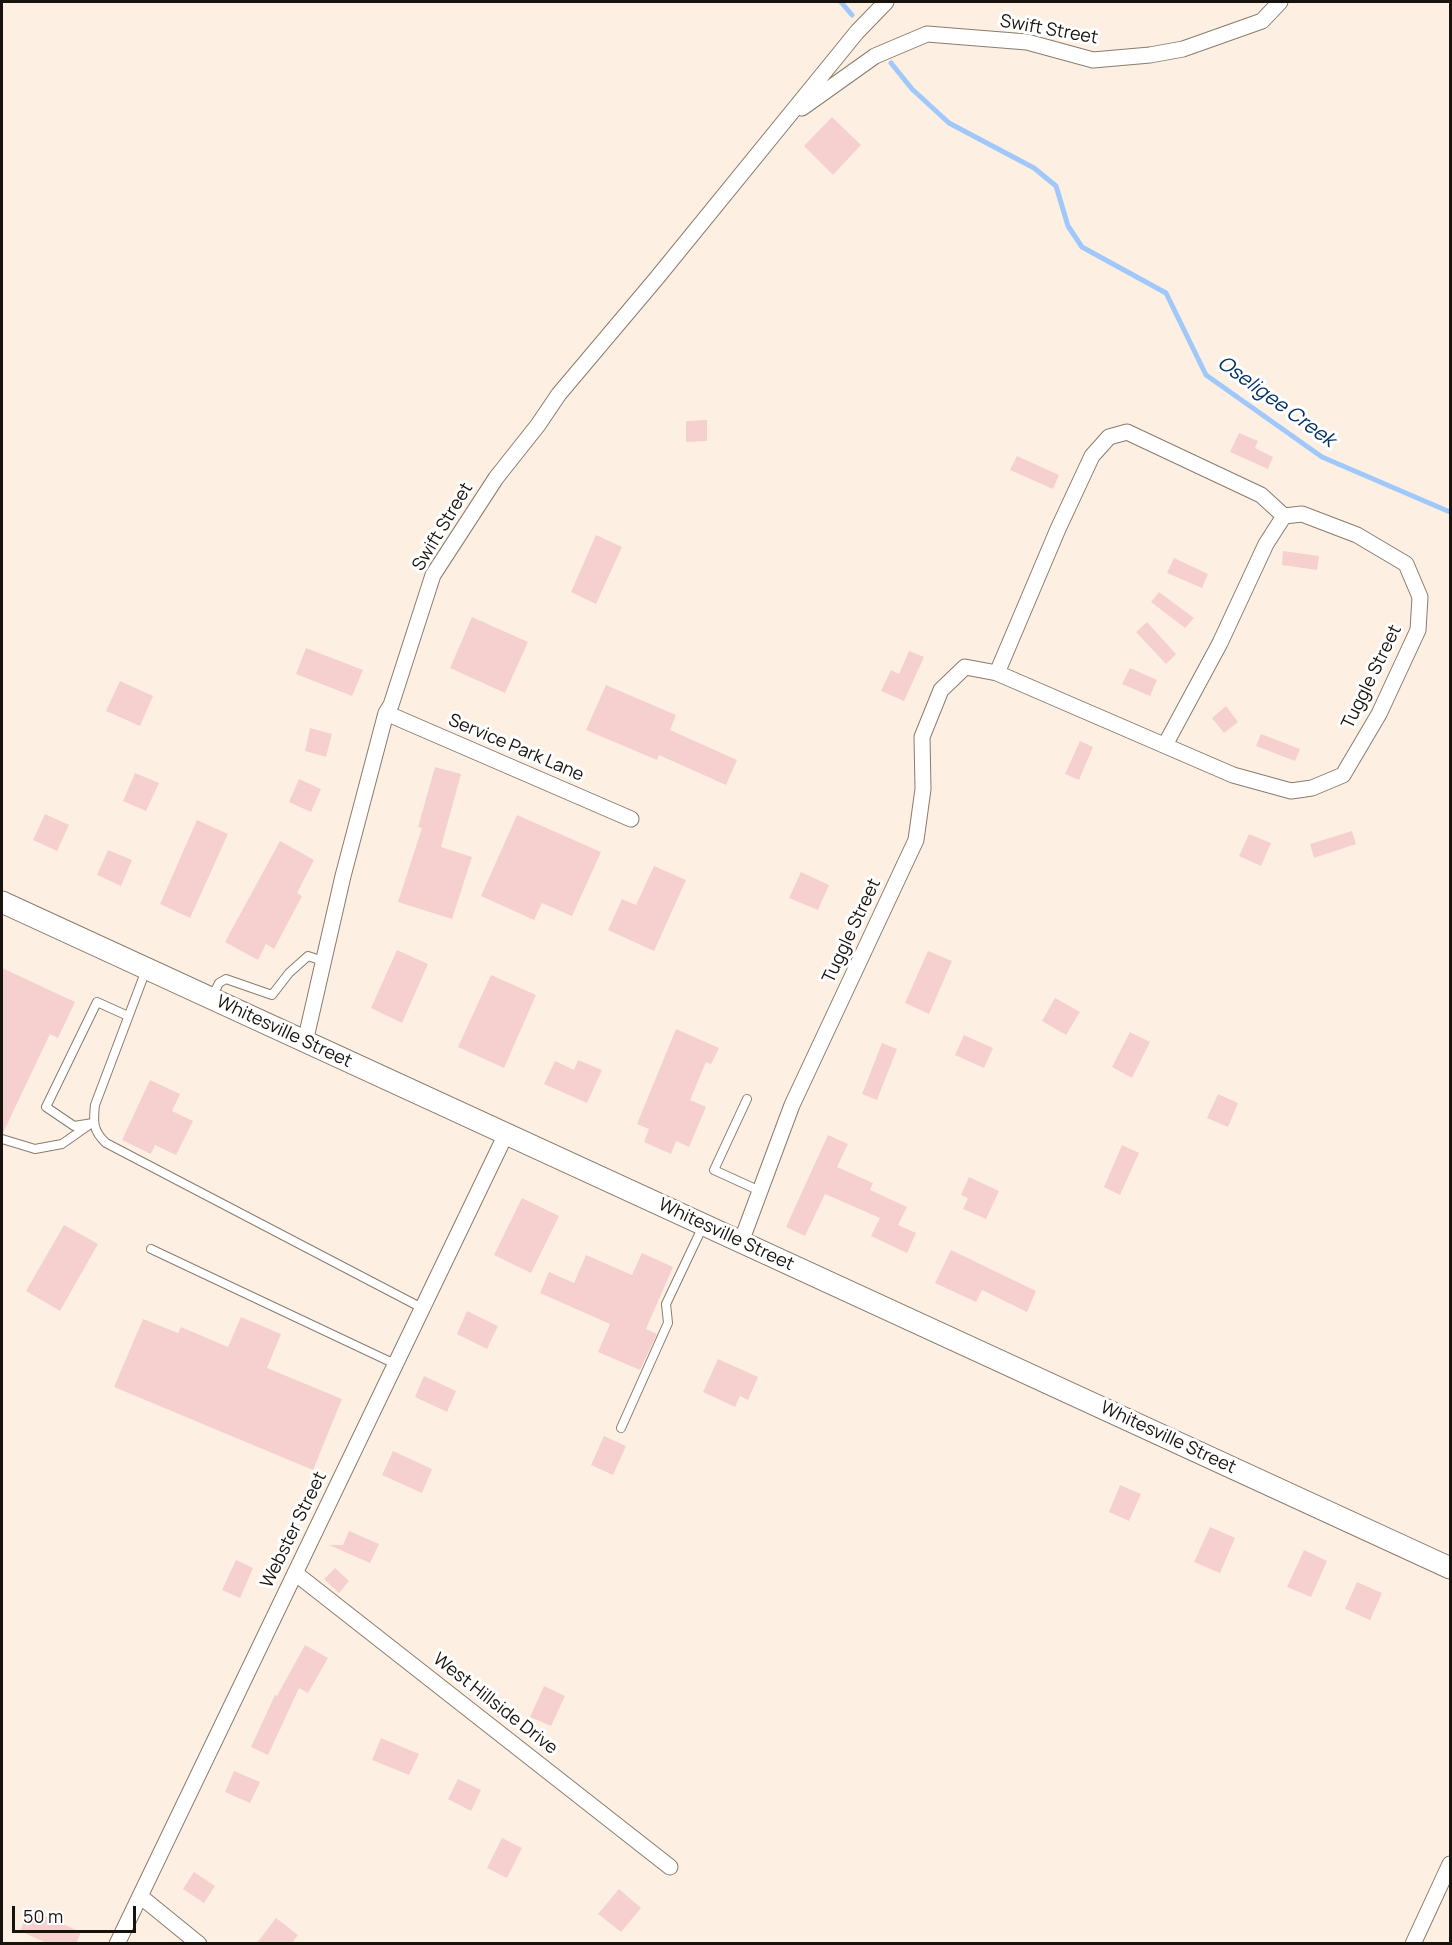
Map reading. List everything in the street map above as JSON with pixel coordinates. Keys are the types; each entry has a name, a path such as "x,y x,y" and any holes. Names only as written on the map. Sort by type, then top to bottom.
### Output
{"main road":[{"name":"Whitesville Street","path":"2,903 1450,1568"}],"street":[{"name":"Swift Street","path":"305,1042 343,876 386,713 391,705 433,575 496,478 538,425 559,394 656,279 857,32 886,2"},
{"name":"Swift Street","path":"785,120 875,56 927,34 1027,42 1093,60 1150,55 1183,49 1262,21 1280,2"},
{"path":"997,673 1058,529 1092,456 1109,436 1127,432 1261,495 1284,516 1266,544 1220,644 1165,745"},
{"name":"Tuggle Street","path":"741,1242 792,1106 916,840 923,789 922,737 941,690 965,667 997,673 1233,775 1290,791 1312,788 1343,775 1379,714 1418,630 1420,597 1406,564 1357,535 1302,514 1284,516"},
{"name":"Service Park Lane","path":"386,713 631,819"},
{"name":"Webster Street","path":"117,1944 506,1134"},
{"name":"West Hillside Drive","path":"295,1573 670,1867"},
{"path":"1413,1944 1450,1864"},
{"path":"140,1896 200,1944"}],"lane":[{"path":"211,999 219,983 226,979 272,995 289,973 308,956 323,961"},
{"path":"146,969 95,1105 93,1123 96,1134 106,1143 422,1308"},
{"path":"93,1123 74,1126 46,1107 97,1002 128,1016"},
{"path":"747,1099 714,1170 760,1191"},
{"path":"2,1139 35,1149 62,1144 93,1123"},
{"path":"621,1428 668,1323 666,1304 704,1225"},
{"path":"151,1249 395,1364"}],"building":[{"path":"832,117 861,145 833,175 804,146"},
{"path":"707,420 707,441 686,442 686,421"},
{"path":"1239,433 1258,441 1255,448 1273,457 1268,469 1230,452"},
{"path":"1017,456 1059,475 1053,489 1010,470"},
{"path":"596,535 622,547 596,604 571,592"},
{"path":"1283,551 1319,556 1317,570 1282,565"},
{"path":"1174,558 1208,574 1202,588 1167,573"},
{"path":"1159,592 1194,618 1185,628 1151,602"},
{"path":"472,617 528,642 505,693 450,668"},
{"path":"1147,622 1176,654 1166,664 1136,632"},
{"path":"306,648 363,670 352,696 296,674"},
{"path":"909,651 924,657 904,701 881,691 891,670 899,674"},
{"path":"1130,668 1157,680 1150,696 1122,684"},
{"path":"120,681 153,696 140,726 106,711"},
{"path":"606,685 676,715 670,730 737,760 726,785 659,755 657,760 586,730"},
{"path":"1226,706 1238,722 1224,733 1212,718"},
{"path":"310,728 332,734 326,757 305,751"},
{"path":"1261,734 1300,749 1295,761 1256,746"},
{"path":"1080,741 1093,747 1079,780 1065,774"},
{"path":"435,767 461,774 441,847 472,857 452,919 398,902 422,828 418,827"},
{"path":"135,773 159,783 146,811 123,801"},
{"path":"299,779 321,789 311,812 289,802"},
{"path":"45,814 69,825 57,851 33,840"},
{"path":"517,815 601,852 572,916 542,903 534,920 481,896"},
{"path":"197,820 228,834 190,918 160,904"},
{"path":"1352,831 1356,844 1314,858 1310,844"},
{"path":"1249,834 1271,843 1261,866 1239,856"},
{"path":"280,841 314,860 297,893 302,896 274,949 266,944 258,960 225,942"},
{"path":"108,850 132,860 121,886 97,875"},
{"path":"654,866 686,880 654,951 608,930 622,899 636,905"},
{"path":"801,872 829,885 818,910 789,898"},
{"path":"397,950 428,964 402,1023 371,1008"},
{"path":"928,951 952,961 929,1014 905,1003"},
{"path":"2,968 75,1002 58,1038 50,1034 3,1133 2,1133"},
{"path":"491,975 536,995 504,1068 458,1047"},
{"path":"1055,998 1080,1012 1066,1035 1042,1021"},
{"path":"676,1029 719,1048 711,1064 706,1062 690,1100 706,1107 689,1147 676,1141 671,1154 644,1142 649,1129 637,1124"},
{"path":"1130,1032 1150,1042 1132,1078 1112,1067"},
{"path":"964,1035 993,1048 984,1068 955,1055"},
{"path":"882,1043 897,1049 877,1100 862,1094"},
{"path":"578,1060 602,1070 587,1103 544,1084 555,1061 574,1070"},
{"path":"150,1080 180,1094 172,1111 193,1121 176,1155 155,1145 151,1154 122,1140"},
{"path":"1218,1094 1238,1103 1228,1127 1207,1118"},
{"path":"828,1135 848,1144 837,1167 873,1183 870,1190 907,1207 898,1225 916,1233 907,1253 871,1236 880,1218 825,1194 805,1236 786,1227"},
{"path":"1122,1145 1139,1153 1120,1195 1104,1187"},
{"path":"969,1177 999,1191 986,1219 963,1209 968,1198 961,1195"},
{"path":"522,1198 559,1216 531,1273 494,1255"},
{"path":"64,1225 98,1244 60,1311 26,1291"},
{"path":"951,1250 1036,1291 1027,1312 982,1290 976,1302 935,1283"},
{"path":"642,1253 673,1267 646,1329 657,1334 640,1370 598,1352 610,1324 540,1293 549,1272 574,1283 586,1255 632,1275"},
{"path":"467,1311 498,1326 487,1349 457,1334"},
{"path":"241,1317 281,1334 267,1368 342,1399 313,1470 114,1387 143,1319 178,1333 181,1327 228,1347"},
{"path":"718,1359 758,1377 748,1400 740,1396 735,1407 703,1392"},
{"path":"424,1376 456,1391 447,1412 415,1397"},
{"path":"604,1436 626,1446 613,1475 591,1465"},
{"path":"393,1451 432,1469 422,1493 382,1475"},
{"path":"1120,1485 1141,1494 1129,1521 1109,1512"},
{"path":"1210,1527 1235,1538 1220,1573 1194,1562"},
{"path":"349,1531 379,1544 370,1563 329,1545 343,1545"},
{"path":"1304,1550 1327,1561 1311,1597 1287,1587"},
{"path":"236,1560 253,1568 240,1598 222,1590"},
{"path":"335,1568 349,1581 339,1593 324,1579"},
{"path":"1357,1582 1382,1593 1370,1620 1345,1609"},
{"path":"305,1645 328,1658 308,1693 299,1688 268,1755 251,1747 275,1695 277,1696"},
{"path":"544,1686 565,1696 551,1726 530,1717"},
{"path":"381,1738 419,1754 409,1775 372,1760"},
{"path":"234,1771 260,1782 250,1803 225,1792"},
{"path":"458,1779 481,1790 471,1811 448,1799"},
{"path":"502,1838 522,1848 507,1878 487,1868"},
{"path":"194,1872 215,1886 204,1903 183,1889"},
{"path":"619,1889 641,1908 621,1932 598,1914"},
{"path":"29,1909 81,1932 76,1944 49,1944 20,1931"},
{"path":"276,1918 298,1935 291,1944 256,1944"}],"waterway":[{"name":"Oseligee Creek","path":"841,2 852,15"},
{"name":"Oseligee Creek","path":"891,63 912,89 949,123 1034,168 1056,186 1068,226 1082,247 1166,293 1206,375 1322,457 1450,512"}]}
